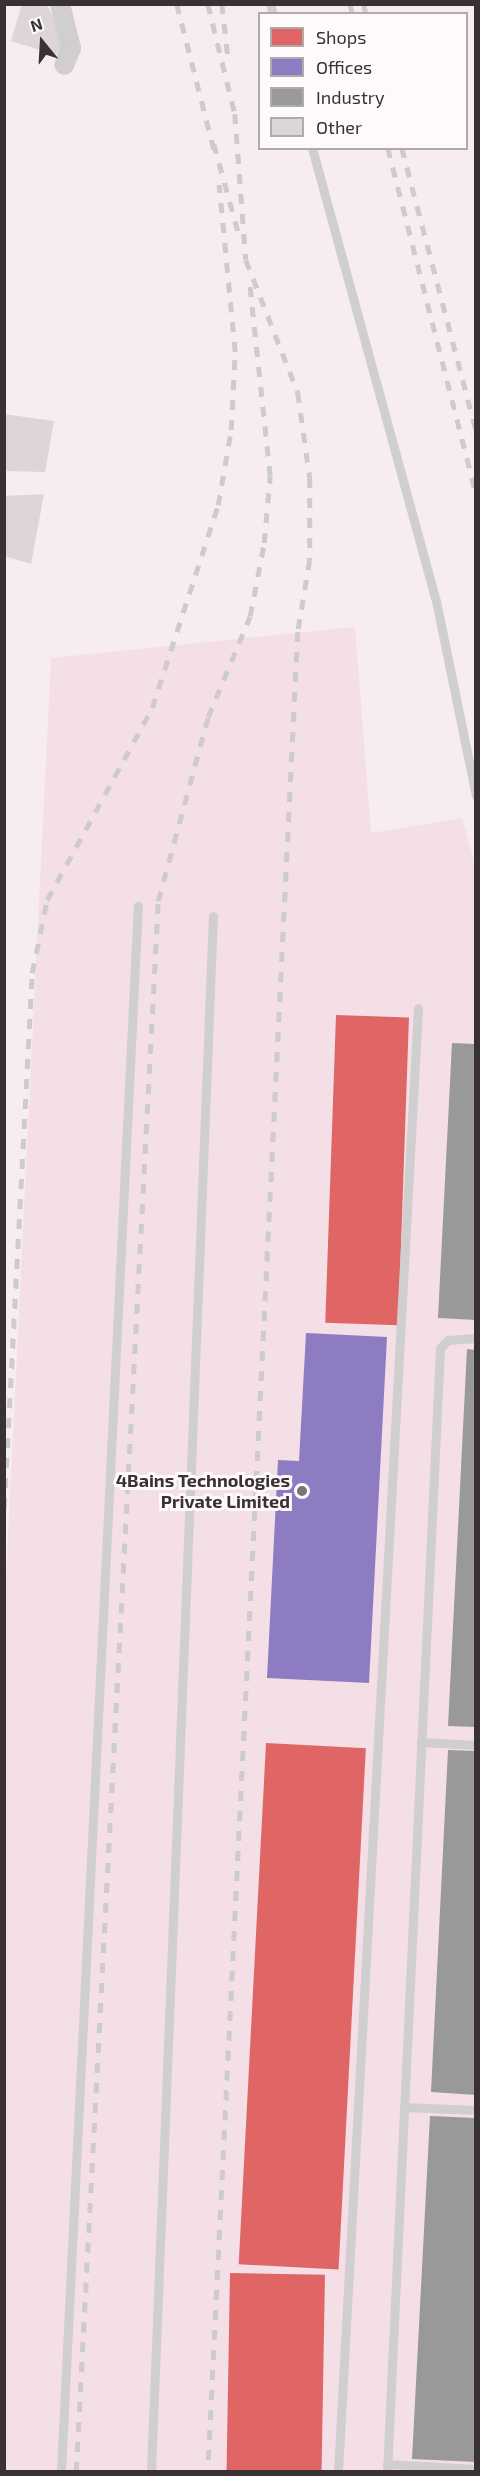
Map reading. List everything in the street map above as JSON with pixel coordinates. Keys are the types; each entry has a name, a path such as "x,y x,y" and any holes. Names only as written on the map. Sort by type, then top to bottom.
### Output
{"street":[{"path":"60,4 71,48 64,64"}],"lane":[{"path":"313,150 441,622 476,796"},
{"path":"61,2472 138,906"},
{"path":"151,2472 213,916"},
{"path":"338,2472 418,1008"},
{"path":"476,1338 448,1340 440,1348 387,2468 476,2469"},
{"path":"421,1742 476,1745"},
{"path":"404,2107 476,2110"}],"shaded area":[{"path":"355,627 371,833 462,818 475,865 475,2471 5,2472 5,1598 51,658"}],"building: Shops":[{"path":"336,1015 409,1018 398,1325 325,1323"},
{"path":"266,1743 366,1748 339,2270 239,2264"},
{"path":"230,2273 325,2275 322,2472 227,2472"}],"building: Offices":[{"path":"306,1333 387,1337 369,1683 267,1678 278,1460 299,1461"}],"building: Industry":[{"path":"452,1043 476,1044 476,1320 438,1318"},
{"path":"467,1349 476,1350 476,1727 448,1726"},
{"path":"448,1750 476,1751 476,2095 431,2092"},
{"path":"430,2116 476,2118 476,2462 412,2459"}],"building: Other":[{"path":"22,4 46,4 66,37 60,56 11,41"},
{"path":"4,414 54,421 45,472 4,471"},
{"path":"44,494 31,564 4,556 4,496"}],"railway":[{"path":"177,4 215,153"},
{"path":"208,4 235,114 246,260 298,393 310,478 310,560 298,632 208,2472"},
{"path":"222,4 228,57"},
{"path":"350,4 352,12"},
{"path":"364,4 366,12"},
{"path":"214,144 238,231"},
{"path":"389,150 476,492"},
{"path":"403,150 476,431"},
{"path":"4,1508 32,973 47,900 152,708 218,505 231,430 235,352 219,185"},
{"path":"76,2472 158,901 208,717 250,616 264,543 270,476 249,281"}],"place":[{"name":"4Bains Technologies Private Limited","path":"302,1491"}]}
